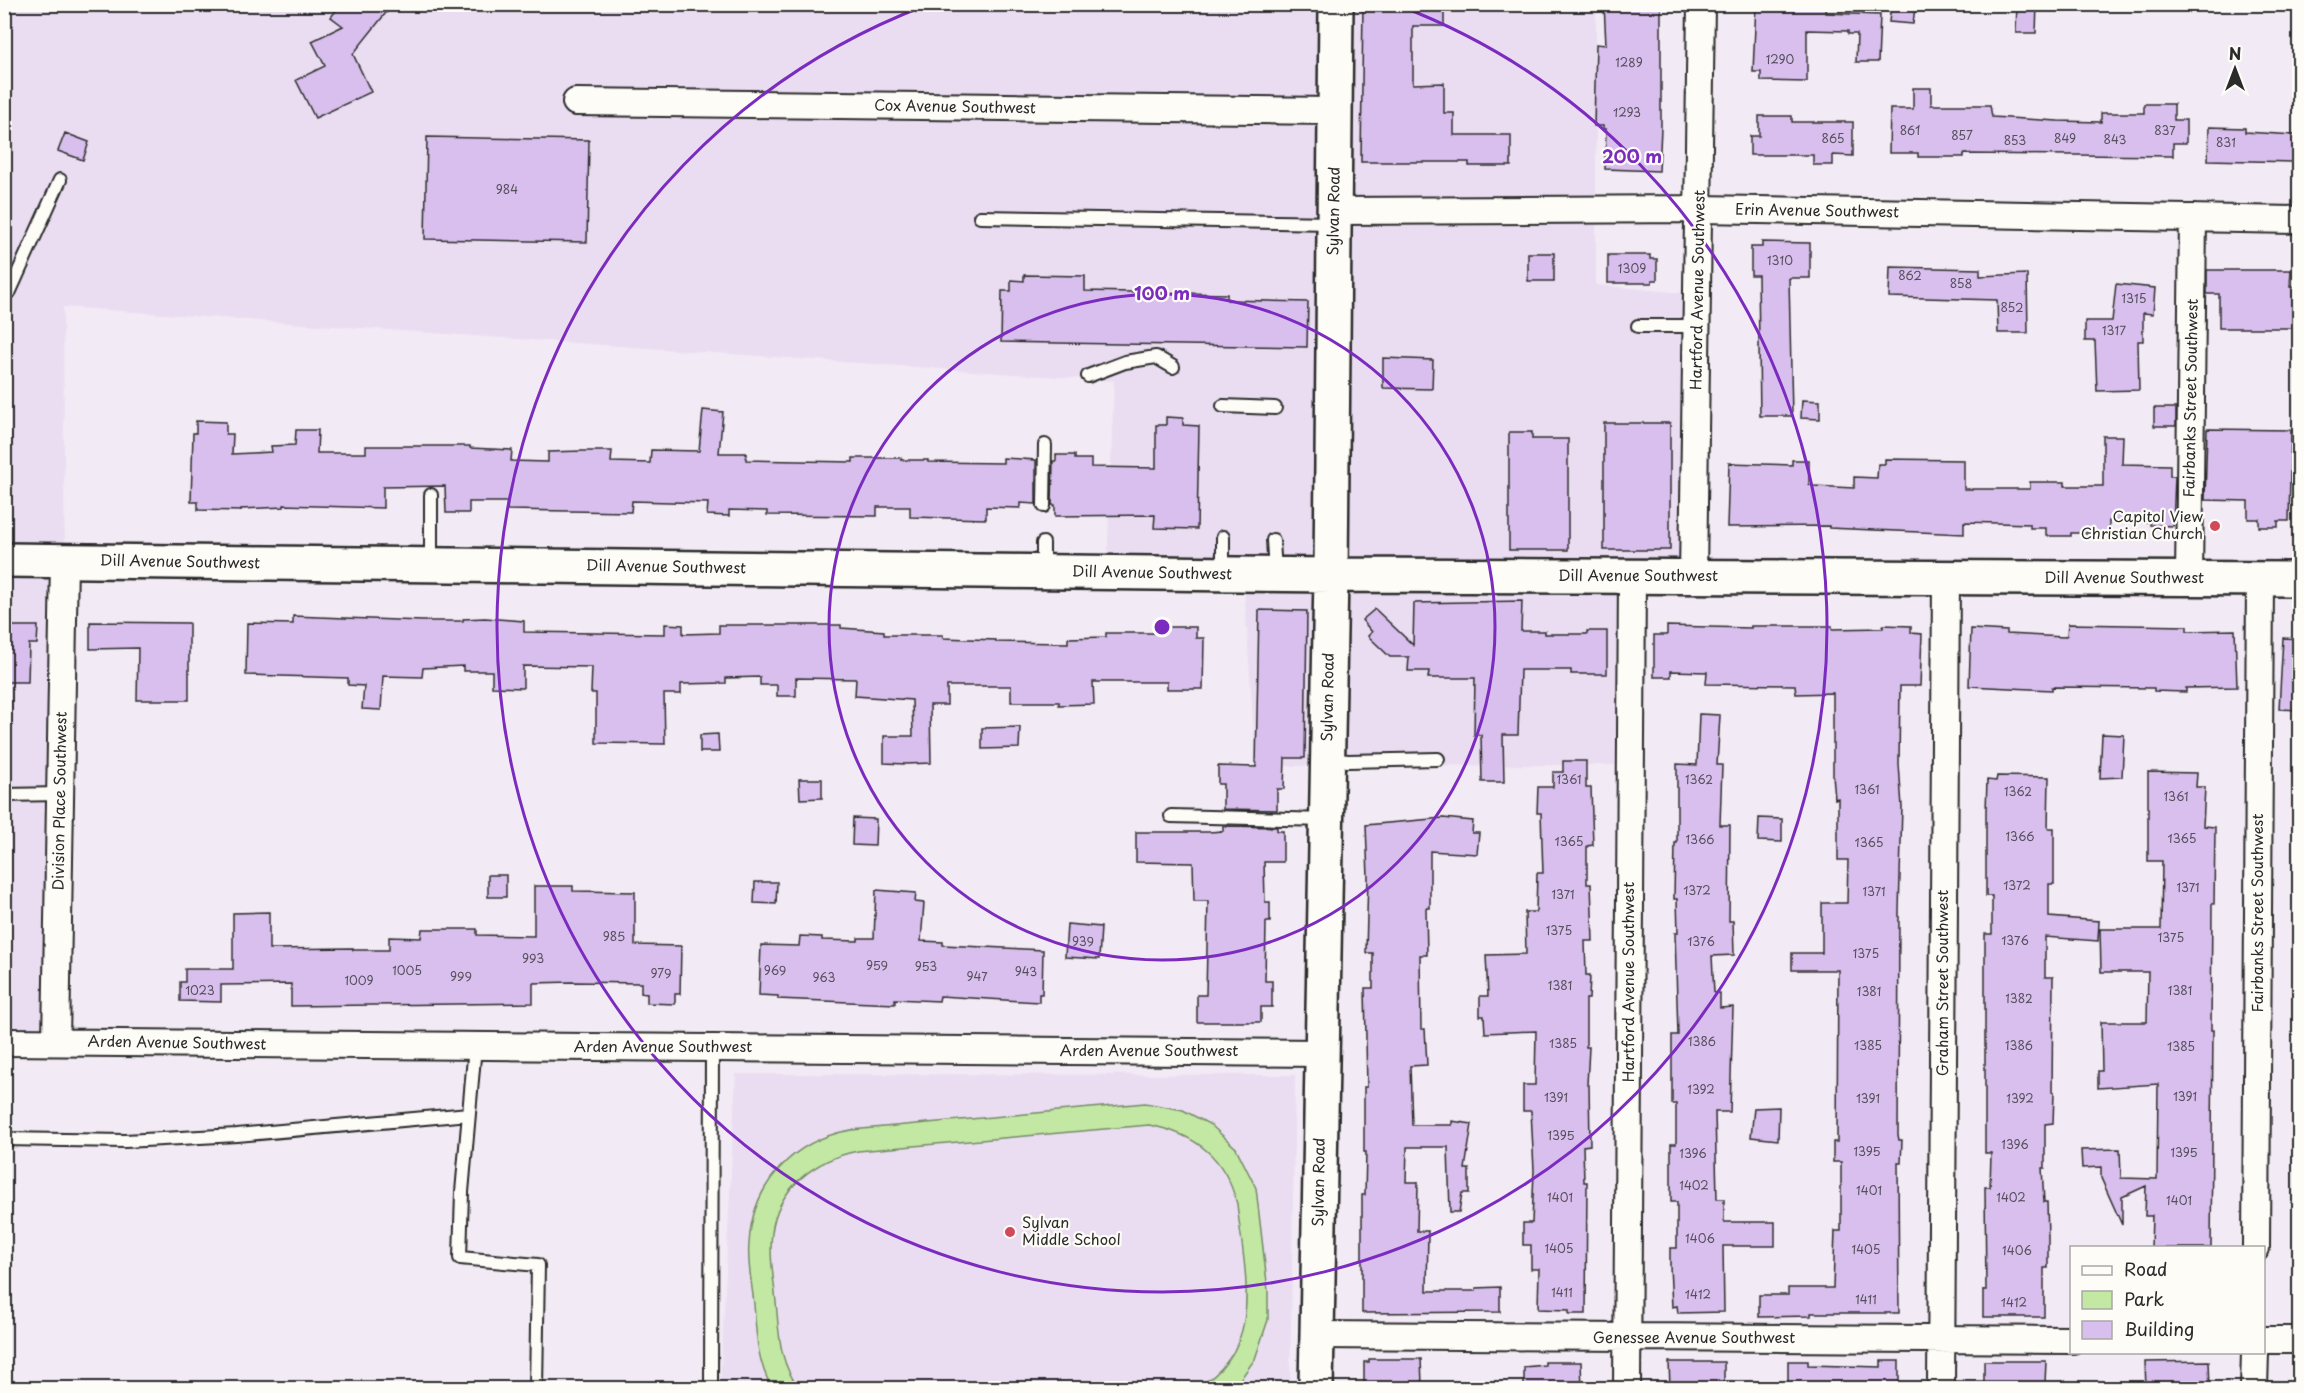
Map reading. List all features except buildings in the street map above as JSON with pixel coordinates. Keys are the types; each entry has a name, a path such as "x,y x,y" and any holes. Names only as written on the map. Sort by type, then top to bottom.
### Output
{"main road":[{"name":"Sylvan Road","path":"1316,1389 1331,575 1336,4"},
{"name":"Dill Avenue Southwest","path":"4,560 431,564 1043,557 1223,574 2300,579"}],"street":[{"name":"Hartford Avenue Southwest","path":"1693,576 1700,209 1701,4"},
{"name":"Cox Avenue Southwest","path":"576,102 1335,111"},
{"name":"Erin Avenue Southwest","path":"1334,217 1700,209 2300,220"},
{"name":"Fairbanks Street Southwest","path":"2189,579 2193,218"},
{"name":"Division Place Southwest","path":"56,1042 64,560"},
{"name":"Hartford Avenue Southwest","path":"1627,1389 1632,576"},
{"name":"Graham Street Southwest","path":"1941,1389 1946,578"},
{"name":"Fairbanks Street Southwest","path":"2256,1246 2260,579"},
{"name":"Arden Avenue Southwest","path":"4,1042 1322,1053"},
{"name":"Genessee Avenue Southwest","path":"1317,1335 2070,1340"},
{"path":"2265,1340 2300,1340"},
{"path":"2254,1389 2255,1354"}],"lane":[{"path":"4,294 10,291 60,180"},
{"path":"980,216 1334,217"},
{"path":"1638,326 1698,326"},
{"path":"1088,376 1125,362 1156,357 1173,367"},
{"path":"1222,406 1275,408"},
{"path":"1044,506 1045,445"},
{"path":"431,495 431,564"},
{"path":"1223,537 1223,574"},
{"path":"1273,540 1275,574"},
{"path":"1327,759 1438,759"},
{"path":"4,795 60,794"},
{"path":"1171,816 1326,820"},
{"path":"475,1046 462,1192 460,1258 538,1265 536,1389"},
{"path":"711,1389 712,1047"},
{"path":"4,1139 125,1141 237,1135 469,1114"}],"shaded area":[{"path":"4,5 1596,5 1596,285 1683,293 1691,582 1625,584 1624,765 1256,766 1243,571 1107,568 1114,381 63,307 68,1038 5,1035"},
{"name":"Sylvan Middle School","path":"736,1074 1295,1075 1290,1388 720,1388"}],"green space":[{"path":"1145,1103 1183,1110 1211,1125 1236,1148 1256,1188 1268,1291 1268,1320 1255,1359 1234,1388 1196,1388 1218,1372 1233,1352 1242,1330 1246,1307 1246,1281 1237,1204 1232,1187 1225,1173 1206,1150 1181,1135 1149,1125 858,1151 828,1161 801,1178 782,1202 775,1217 771,1242 781,1347 787,1368 799,1388 772,1388 763,1368 758,1347 749,1266 749,1244 758,1202 767,1184 779,1168 794,1155 830,1135 851,1130"}],"place":[{"name":"Capitol View Christian Church","path":"2215,526"},
{"name":"Sylvan Middle School","path":"1010,1232"}]}
